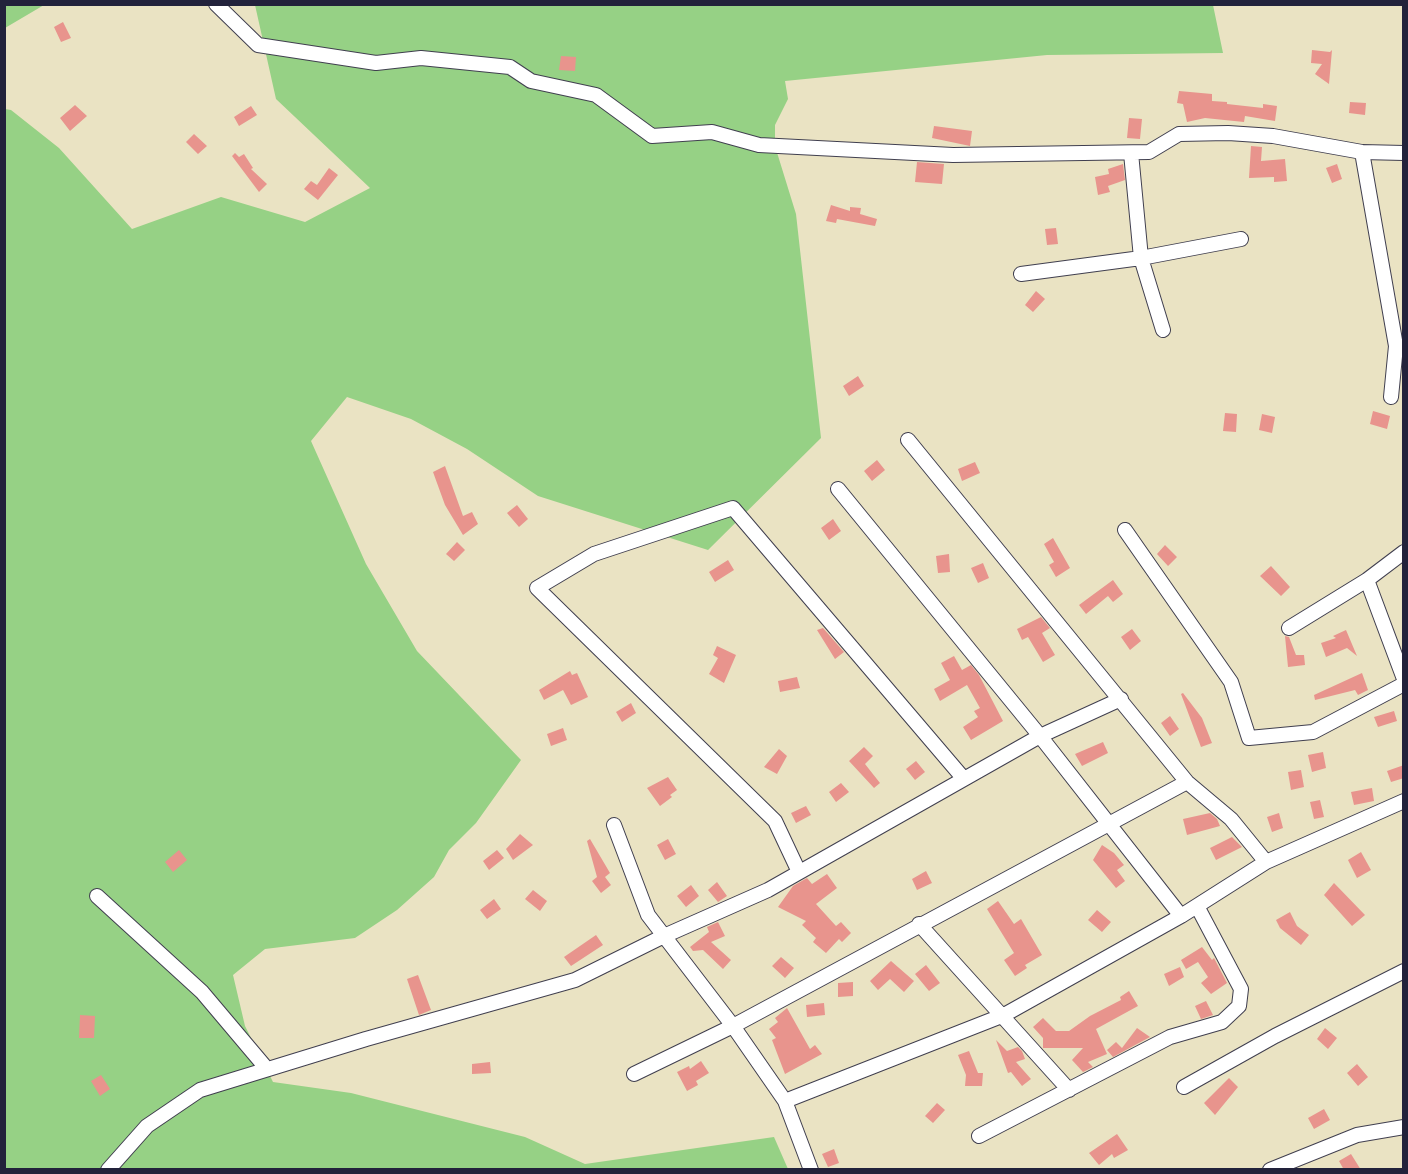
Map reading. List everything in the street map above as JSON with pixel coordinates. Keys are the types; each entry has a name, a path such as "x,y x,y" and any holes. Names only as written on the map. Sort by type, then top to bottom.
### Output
{"street":[{"path":"216,4 258,45 376,63 422,58 510,67 531,81 596,95 652,136 712,132 759,145 953,155 1149,152 1179,134 1228,133 1273,136 1362,152 1404,153"},
{"path":"1362,152 1396,346 1391,397"},
{"path":"1131,153 1141,258 1163,330"},
{"path":"1020,274 1141,258 1241,239"},
{"path":"908,440 1187,782 1231,819 1266,862"},
{"path":"838,489 1040,736 1181,916"},
{"path":"799,872 775,821 537,588 594,554 733,508 964,779"},
{"path":"1125,530 1231,682 1249,738 1313,732 1404,684"},
{"path":"1289,628 1367,580 1404,552"},
{"path":"1367,580 1404,679"},
{"path":"108,1170 116,1157 147,1126 200,1090 575,981 664,936 768,890 1040,736 1121,699"},
{"path":"634,1074 733,1026 1108,822 1187,782"},
{"path":"785,1101 1004,1015 1181,916 1266,862 1404,801"},
{"path":"614,825 648,915 733,1026 785,1101 811,1170"},
{"path":"98,896 202,993 267,1070"},
{"path":"979,1136 1170,1037 1222,1022 1239,1006 1241,989 1197,906"},
{"path":"920,924 1070,1090"},
{"path":"1184,1087 1275,1036 1404,970"},
{"path":"1270,1170 1288,1166 1357,1135 1404,1127"}],"green space":[{"path":"5,4 44,4 44,5 5,28"},
{"path":"255,5 1213,5 1223,53 1047,55 785,81 788,99 775,125 775,146 796,214 821,438 708,550 538,496 467,449 411,419 347,397 311,441 366,564 417,651 521,760 476,823 449,850 434,877 397,910 355,938 265,949 233,975 245,1026 273,1082 351,1093 525,1137 585,1164 774,1137 788,1169 5,1170 5,109 11,110 59,148 132,229 221,197 305,222 370,188 276,99"}],"building":[{"path":"63,22 71,38 61,42 54,27"},
{"path":"1312,50 1330,52 1332,50 1329,84 1315,74 1322,64 1311,63"},
{"path":"561,56 576,57 575,71 559,70"},
{"path":"1179,91 1212,94 1212,101 1227,102 1227,104 1263,108 1263,104 1277,106 1275,121 1245,116 1244,122 1205,118 1187,122 1183,104 1177,103"},
{"path":"1350,102 1366,103 1365,115 1349,113"},
{"path":"75,105 87,116 70,131 60,118"},
{"path":"251,106 257,115 239,126 234,117"},
{"path":"1129,118 1142,119 1140,139 1127,138"},
{"path":"934,126 972,131 970,146 932,138"},
{"path":"194,134 207,146 198,154 186,142"},
{"path":"1251,146 1262,147 1261,161 1285,159 1287,181 1274,182 1274,177 1249,178"},
{"path":"235,153 239,157 244,154 253,168 251,169 267,184 259,192 232,156"},
{"path":"917,162 944,164 942,184 915,182"},
{"path":"1123,164 1125,180 1108,186 1110,192 1098,195 1095,177 1109,174 1108,169"},
{"path":"1337,164 1342,179 1332,183 1326,168"},
{"path":"329,168 338,175 318,200 304,189 311,181 317,185"},
{"path":"831,205 850,211 850,207 861,208 860,214 877,219 875,226 837,219 836,223 826,221"},
{"path":"1056,228 1058,244 1047,245 1045,229"},
{"path":"1036,291 1045,299 1033,312 1025,305"},
{"path":"858,376 864,386 849,396 843,386"},
{"path":"1373,411 1390,416 1387,429 1370,424"},
{"path":"1225,413 1237,414 1236,432 1223,431"},
{"path":"1262,414 1275,417 1272,433 1259,430"},
{"path":"877,460 885,470 872,481 864,471"},
{"path":"975,462 980,473 962,481 958,469"},
{"path":"445,466 463,516 472,512 478,524 463,535 445,505 433,472"},
{"path":"517,505 528,519 519,527 507,513"},
{"path":"833,519 841,531 829,540 821,528"},
{"path":"1053,538 1070,568 1056,577 1049,565 1054,562 1044,544"},
{"path":"457,542 465,550 454,561 446,554"},
{"path":"1165,545 1177,557 1168,566 1157,554"},
{"path":"949,554 950,572 938,573 936,556"},
{"path":"728,560 734,570 715,582 709,572"},
{"path":"983,563 989,578 978,583 971,568"},
{"path":"1271,566 1290,587 1281,596 1260,576"},
{"path":"1113,580 1123,594 1113,602 1108,596 1086,614 1079,605"},
{"path":"1041,617 1050,628 1042,633 1055,655 1043,662 1028,637 1022,640 1017,629"},
{"path":"823,628 844,652 835,659 817,630"},
{"path":"1132,629 1141,641 1130,650 1121,637"},
{"path":"1346,630 1357,656 1347,648 1326,657 1321,643 1336,638 1333,636"},
{"path":"1285,636 1289,637 1296,655 1304,655 1305,665 1288,667"},
{"path":"717,646 736,655 724,683 709,674 718,658 713,655"},
{"path":"954,656 962,670 971,665 979,675 1003,721 971,740 963,727 978,717 974,711 980,708 967,685 940,701 934,689 950,680 941,663"},
{"path":"570,671 572,675 577,673 588,697 571,705 563,690 544,700 539,690"},
{"path":"1362,673 1368,690 1358,695 1355,690 1315,700 1314,695"},
{"path":"797,677 800,688 780,692 778,681"},
{"path":"1183,693 1202,718 1212,743 1201,747 1181,694"},
{"path":"631,703 636,713 622,722 616,712"},
{"path":"1394,711 1397,721 1378,727 1374,717"},
{"path":"1170,716 1179,729 1170,736 1161,723"},
{"path":"563,728 567,740 551,746 547,734"},
{"path":"1103,742 1108,753 1082,766 1075,754"},
{"path":"864,747 873,756 865,764 880,783 874,788 849,761"},
{"path":"779,749 787,756 777,774 764,767"},
{"path":"1323,752 1326,768 1312,772 1308,755"},
{"path":"916,761 925,772 915,780 906,769"},
{"path":"1404,765 1404,778 1391,782 1387,771"},
{"path":"1301,770 1304,787 1291,790 1288,772"},
{"path":"668,777 677,790 660,806 647,788"},
{"path":"841,783 849,792 836,802 829,792"},
{"path":"1372,788 1374,801 1354,805 1351,792"},
{"path":"1320,800 1324,817 1314,819 1310,802"},
{"path":"806,806 811,815 796,823 791,813"},
{"path":"1210,813 1217,819 1220,826 1187,835 1183,819"},
{"path":"1279,813 1283,828 1272,832 1267,817"},
{"path":"520,834 533,845 513,860 506,849"},
{"path":"1232,837 1242,847 1216,860 1210,848"},
{"path":"590,839 610,873 605,877 611,885 601,893 592,881 597,877 587,841"},
{"path":"668,839 676,854 665,860 657,845"},
{"path":"1102,845 1114,853 1124,865 1117,870 1125,881 1116,888 1093,860"},
{"path":"179,850 187,860 173,872 165,862"},
{"path":"497,850 504,858 489,870 483,861"},
{"path":"1361,852 1371,870 1357,878 1348,860"},
{"path":"926,871 932,883 917,890 912,879"},
{"path":"827,874 837,888 816,904 836,926 841,922 851,933 842,942 839,939 826,953 813,942 816,938 802,925 806,921 778,907 793,886 807,878 812,884"},
{"path":"717,882 727,896 718,902 708,890"},
{"path":"1334,883 1365,915 1352,926 1324,895"},
{"path":"691,885 699,896 686,907 677,896"},
{"path":"533,890 547,901 540,911 525,899"},
{"path":"494,899 501,909 487,919 480,910"},
{"path":"998,901 1014,924 1021,919 1042,955 1025,965 1027,968 1015,976 1004,960 1014,953 987,909"},
{"path":"1097,910 1111,922 1102,932 1088,920"},
{"path":"1290,912 1297,926 1309,935 1301,945 1280,928 1276,920"},
{"path":"718,922 725,936 711,942 731,960 723,969 703,950 693,951 690,947 709,932 707,927"},
{"path":"596,935 603,945 571,966 564,957"},
{"path":"1202,947 1212,960 1214,958 1227,983 1211,994 1201,983 1208,977 1198,962 1186,969 1181,960"},
{"path":"781,957 794,968 785,978 772,966"},
{"path":"891,961 914,981 904,992 890,979 878,990 870,981"},
{"path":"926,965 940,983 929,991 915,974"},
{"path":"1180,967 1184,977 1169,986 1164,974"},
{"path":"418,975 431,1010 419,1015 407,979"},
{"path":"853,982 853,996 838,997 838,983"},
{"path":"1129,991 1138,1006 1096,1029 1107,1054 1088,1062 1093,1067 1083,1072 1072,1060 1083,1048 1043,1048 1043,1038 1033,1027 1043,1018 1056,1031 1069,1031 1090,1016 1121,1000 1120,997"},
{"path":"1206,1001 1213,1015 1201,1019 1195,1006"},
{"path":"824,1003 825,1015 807,1017 806,1005"},
{"path":"787,1008 810,1049 815,1045 822,1054 785,1074 772,1040 776,1038 769,1029 778,1022 775,1018"},
{"path":"80,1015 95,1016 94,1038 79,1038"},
{"path":"1137,1028 1150,1037 1113,1057 1107,1050 1116,1042 1122,1048"},
{"path":"1325,1028 1337,1038 1328,1049 1317,1039"},
{"path":"996,1040 1007,1051 1018,1047 1022,1051 1025,1059 1016,1062 1031,1079 1022,1086 1011,1072 1008,1073"},
{"path":"969,1051 978,1073 983,1073 982,1086 965,1086 966,1075 958,1055"},
{"path":"701,1061 709,1073 696,1081 698,1085 687,1091 677,1072 689,1066 690,1069"},
{"path":"490,1062 491,1073 472,1074 472,1064"},
{"path":"1357,1064 1368,1077 1358,1086 1347,1073"},
{"path":"101,1075 110,1089 100,1096 91,1081"},
{"path":"1229,1078 1238,1087 1215,1115 1204,1103"},
{"path":"937,1103 945,1110 933,1123 925,1116"},
{"path":"1324,1109 1330,1120 1314,1129 1308,1118"},
{"path":"1117,1134 1128,1150 1114,1158 1112,1154 1099,1165 1089,1153"},
{"path":"834,1149 839,1163 828,1167 822,1154"},
{"path":"1351,1154 1361,1170 1344,1170 1339,1161"}]}
